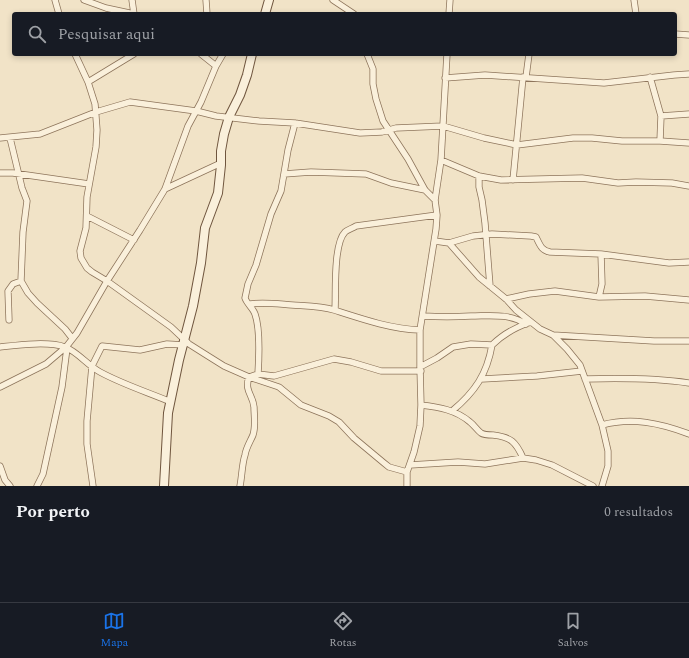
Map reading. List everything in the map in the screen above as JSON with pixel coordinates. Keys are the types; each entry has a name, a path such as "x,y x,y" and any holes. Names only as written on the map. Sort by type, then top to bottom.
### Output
{"street":[{"path":"55,0 58,12"},
{"path":"84,0 106,8 125,12"},
{"path":"132,0 134,12"},
{"path":"206,0 208,12"},
{"path":"265,12 269,0"},
{"path":"332,0 351,12"},
{"path":"449,12 450,0"},
{"path":"634,0 636,12"},
{"path":"677,34 689,35"},
{"path":"76,56 88,82 96,112 96,147 89,184 87,216 80,251 81,258 87,268 171,327 184,342 213,360 249,377 280,387 300,405 329,416 339,422 354,438 389,467 407,472"},
{"path":"88,82 131,56"},
{"path":"204,56 216,66"},
{"path":"0,387 46,364 66,348 165,189 188,126 201,102 222,56"},
{"path":"164,486 168,413 199,276 205,228 218,192 221,151 229,117 240,96 252,56"},
{"path":"368,56 372,69 376,99 383,120 408,159 425,190 435,200"},
{"path":"407,486 407,472 414,452 420,426 420,330 435,241 437,214 435,200 441,160 447,56"},
{"path":"513,180 528,56"},
{"path":"445,78 485,75 604,83 689,74"},
{"path":"650,77 660,116 660,141"},
{"path":"0,138 10,138 46,132 96,112 130,102 229,117 259,121 295,123 360,133 382,132 389,129 443,126 484,138 517,145 573,138 689,143"},
{"path":"660,116 689,114"},
{"path":"258,374 259,344 255,313 245,298 270,214 281,191 295,123"},
{"path":"10,138 27,201 23,232 21,281 28,293 65,329 72,338"},
{"path":"441,160 479,176 501,180 582,178 618,183 672,183 689,186"},
{"path":"165,189 221,163"},
{"path":"284,174 316,172 366,174 391,183 425,190"},
{"path":"0,173 19,174 89,184"},
{"path":"479,176 490,286"},
{"path":"335,310 334,293 337,257 341,238 345,232 356,226 437,214"},
{"path":"87,216 134,240"},
{"path":"435,241 448,244 485,234 506,234 536,237 541,247 545,251 550,252 601,254 669,262 689,262"},
{"path":"448,244 479,277 506,299 528,323"},
{"path":"599,297 602,284 601,254"},
{"path":"9,320 8,291 12,284 21,281"},
{"path":"506,299 529,294 555,291 599,297 645,296 689,300"},
{"path":"250,304 265,303 309,306 335,310 354,317 389,326 420,330"},
{"path":"423,316 502,316 520,320 553,335 580,365 602,425 609,459 602,486"},
{"path":"452,411 461,404 482,378 492,345 506,333 528,323"},
{"path":"553,335 654,341 689,341"},
{"path":"93,486 87,421 92,366 100,350 104,345 140,350 184,342"},
{"path":"249,377 258,374 274,376 334,359 351,362 381,371 420,369 453,347 471,344 492,345"},
{"path":"0,347 47,345 66,348 104,374 171,402"},
{"path":"37,486 43,474 62,388 66,348"},
{"path":"482,378 537,376 582,371"},
{"path":"240,486 244,458 247,446 253,434 255,422 253,402 248,391 247,382 249,377"},
{"path":"585,379 636,379 689,383"},
{"path":"421,405 434,406 452,411 463,417 483,434 513,441 518,446 523,458"},
{"path":"602,425 614,422 646,422 659,424 689,434"},
{"path":"410,465 458,462 485,464 523,458 552,465 593,486"},
{"path":"0,466 5,480 10,486"}]}
